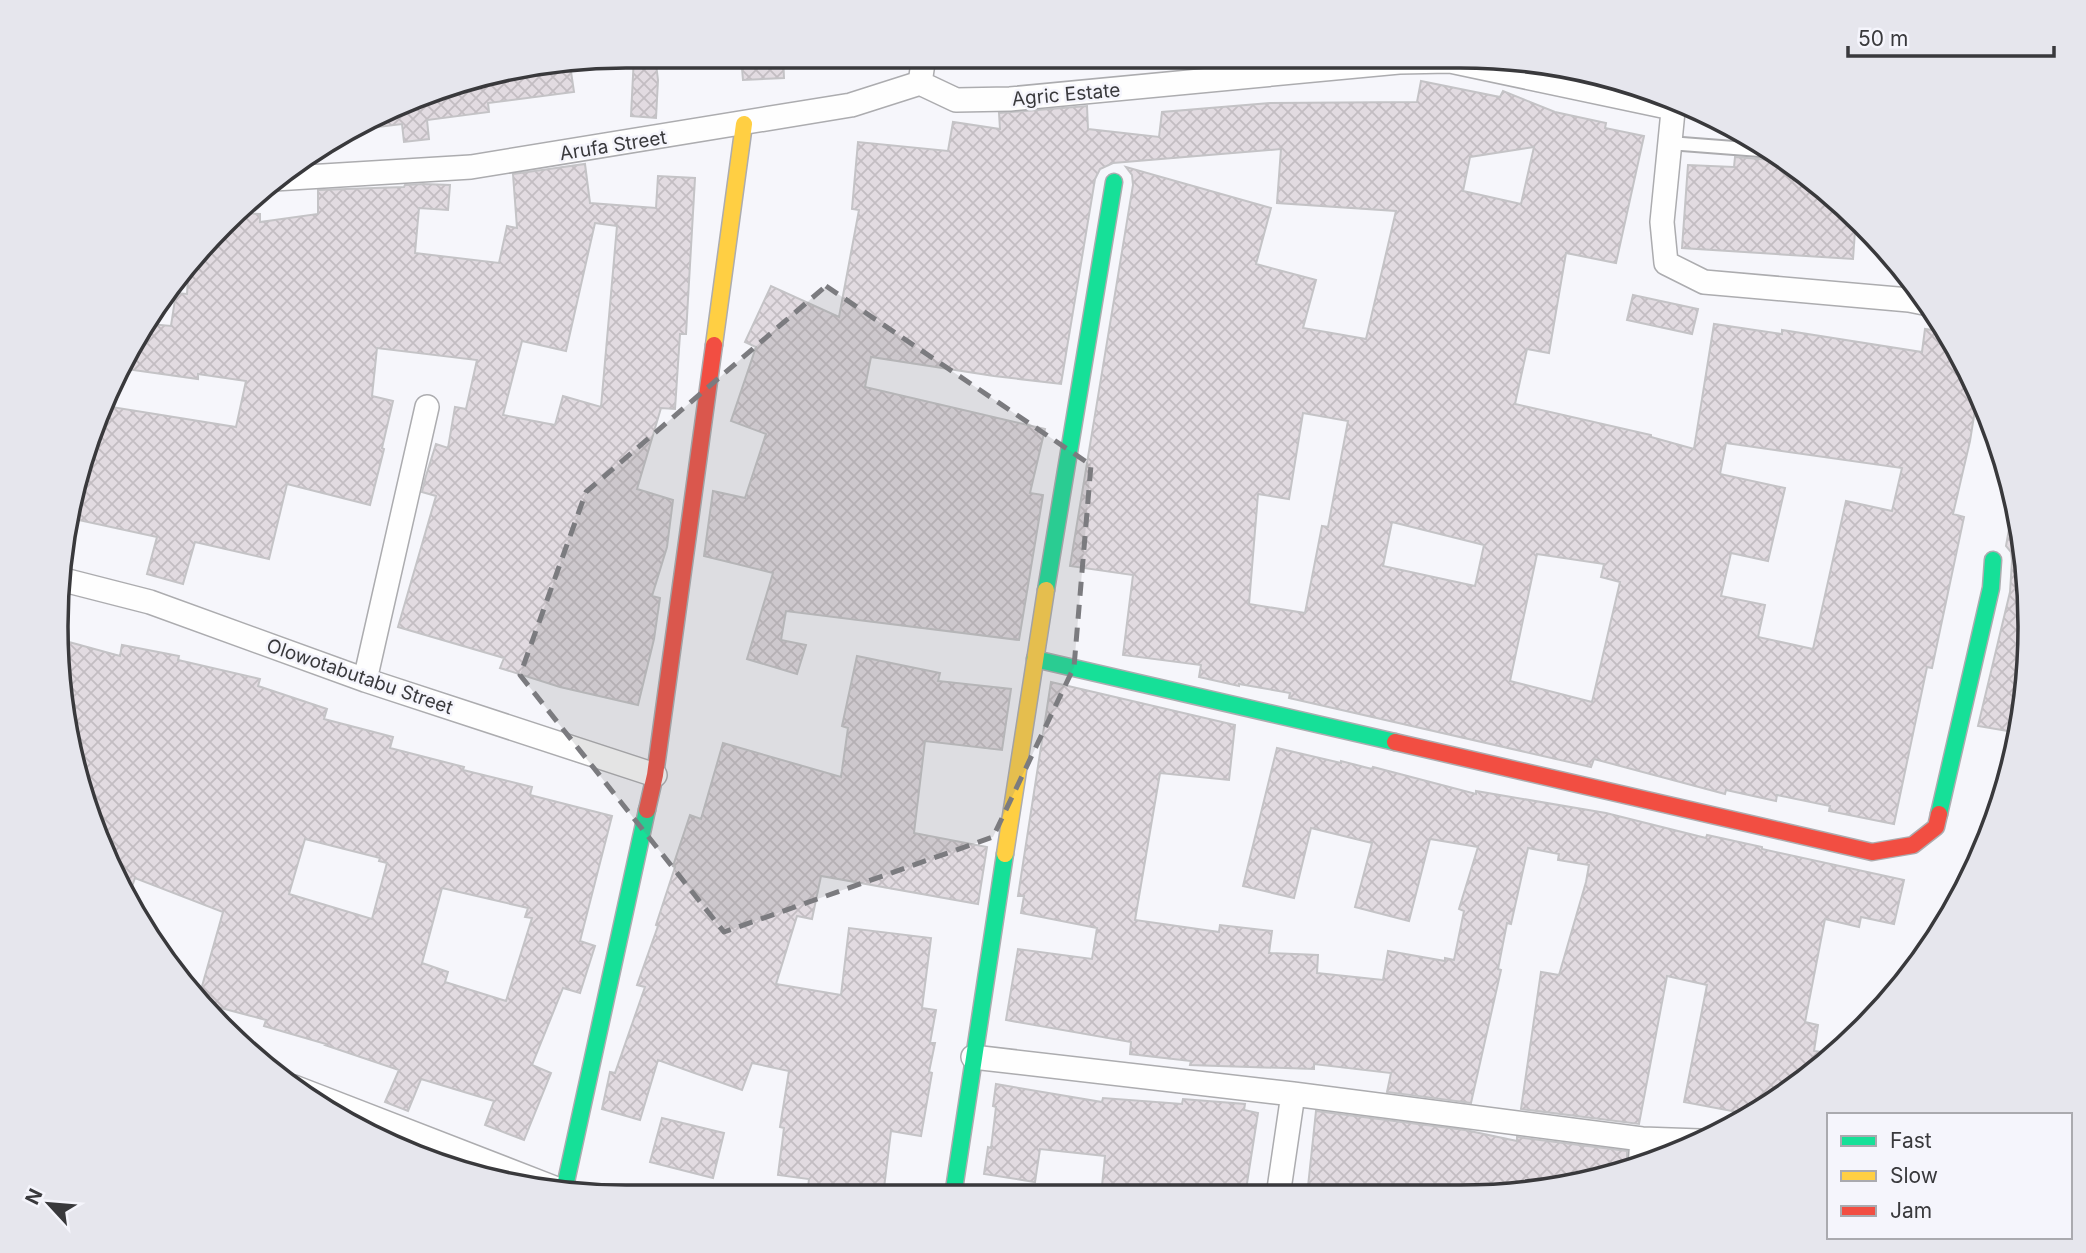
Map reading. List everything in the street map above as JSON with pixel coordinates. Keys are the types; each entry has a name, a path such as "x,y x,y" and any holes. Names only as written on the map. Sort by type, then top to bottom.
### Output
{"street":[{"path":"920,83 922,68"},
{"name":"Agric Estate","path":"920,83 956,100 1010,99 1336,68"},
{"name":"Agric Estate","path":"1490,69 1641,99"},
{"name":"Arufa Street","path":"295,178 471,167 851,105 920,83"},
{"path":"1672,111 1662,222 1666,264 1704,282 1912,301"},
{"path":"566,1181 655,775 744,124"},
{"path":"955,1185 1035,659 1114,182"},
{"path":"365,680 427,407"},
{"path":"1035,659 1872,852 1913,845 1936,827 1942,791 1991,588 1993,560"},
{"name":"Olowotabutabu Street","path":"70,582 150,602 365,680 655,775"},
{"path":"973,1058 1293,1094 1642,1139 1677,1140"},
{"path":"1280,1185 1293,1094"},
{"path":"377,1125 509,1172"},
{"path":"1641,1154 1642,1139"}],"lane":[{"path":"1669,143 1749,149"}],"highlighted area":[{"path":"826,286 1091,465 1074,667 993,837 724,932 520,675 586,492"}],"building":[{"path":"633,68 656,68 656,118 631,116"},
{"path":"742,68 784,68 784,78 743,80"},
{"path":"571,71 574,92 488,103 489,112 427,120 429,139 404,142 402,124 378,127 413,111 482,87"},
{"path":"1421,81 1500,97 1503,91 1555,112 1606,123 1605,128 1644,136 1616,263 1566,253 1549,353 1527,349 1515,404 1651,435 1694,449 1714,324 1782,334 1782,330 1922,352 1925,329 1933,330 1975,412 1953,514 1964,517 1932,668 1927,667 1894,824 1829,811 1830,806 1777,795 1776,801 1726,790 1725,794 1594,759 1591,767 1289,698 1290,693 1199,677 1201,665 1123,655 1133,575 1070,566 1133,185 1132,175 1126,167 1271,208 1256,264 1316,280 1303,328 1366,339 1396,211 1277,203 1281,149 1113,163 1100,169 1095,179 1061,384 871,357 865,387 1045,429 1030,493 1043,495 1019,640 786,611 781,640 806,645 797,674 747,659 773,573 704,556 713,491 745,498 766,434 731,421 756,347 745,342 771,286 839,317 859,210 852,209 858,142 948,151 953,122 1000,129 999,113 1087,106 1088,129 1159,137 1162,112 1270,103 1417,102","holes":["1534,147 1521,204 1463,191 1470,157","1303,413 1348,421 1328,527 1322,526 1305,613 1249,604 1258,494 1289,499","1726,443 1902,468 1892,511 1846,501 1813,649 1758,637 1765,605 1721,596 1731,553 1768,561 1785,488 1720,474","1392,522 1484,545 1475,586 1383,566","1537,554 1604,564 1601,577 1620,582 1592,702 1510,681"]},
{"path":"1735,157 1766,160 1828,207 1855,233 1853,259 1682,248 1688,165 1734,167"},
{"path":"585,164 590,203 656,208 658,176 695,178 686,334 680,334 675,409 661,408 637,489 673,500 667,547 652,596 660,598 654,639 638,705 560,687 500,668 504,658 398,627 436,496 422,492 425,479 436,444 448,448 455,407 466,409 477,360 377,348 372,396 393,401 370,505 287,484 269,559 195,542 183,584 147,574 157,537 79,520 87,482 114,407 236,427 246,381 198,374 198,379 131,370 157,325 171,326 175,299 179,293 187,294 188,282 207,258 251,214 260,214 260,222 318,214 318,190 450,185 448,210 419,208 415,253 499,263 507,226 517,228 513,174","holes":["595,223 617,226 601,407 563,396 555,425 503,415 522,341 566,351"]},
{"path":"1633,295 1698,309 1692,334 1627,320"},
{"path":"2009,529 2017,590 2018,626 2017,663 2008,731 1978,726 2010,592 2012,561 2011,552 2006,546"},
{"path":"68,642 120,656 122,645 179,656 178,660 260,679 258,686 327,709 324,719 393,737 390,748 532,787 530,795 612,816 580,941 595,946 580,993 563,988 532,1065 551,1073 524,1140 485,1125 494,1101 421,1079 408,1111 385,1102 399,1070 264,1026 266,1020 219,1007 202,988 223,912 135,878 132,885 111,840 87,771 73,699","holes":["305,839 380,858 379,861 387,863 372,919 289,894","442,888 528,908 525,917 532,918 506,1001 445,982 448,972 422,963"]},
{"path":"857,656 940,673 938,681 1011,689 1002,750 925,741 914,833 987,847 978,904 821,876 812,919 797,916 776,984 841,995 849,928 931,938 922,1008 936,1010 930,1043 935,1043 921,1136 891,1131 884,1185 808,1185 809,1179 778,1175 784,1128 780,1127 789,1071 752,1063 742,1090 658,1060 640,1120 602,1109 610,1072 615,1073 645,987 637,985 658,926 656,925 675,867 673,866 690,815 701,819 723,743 841,777 848,728 842,726"},
{"path":"1051,682 1235,725 1229,780 1160,773 1135,920 1219,932 1220,925 1272,931 1269,953 1318,955 1317,973 1383,980 1388,951 1445,961 1445,958 1454,960 1464,911 1459,909 1478,847 1430,839 1409,921 1355,907 1372,843 1311,828 1294,898 1243,886 1277,748 1341,763 1372,769 1373,767 1476,794 1476,791 1606,813 1706,838 1707,835 1904,880 1894,924 1861,917 1859,927 1825,919 1805,1022 1818,1025 1814,1051 1821,1052 1770,1091 1736,1112 1684,1102 1707,985 1667,976 1639,1124 1521,1109 1541,972 1559,975 1589,865 1558,860 1559,854 1528,848 1511,924 1507,923 1498,969 1501,970 1471,1103 1387,1092 1391,1073 1314,1064 1314,1069 1190,1065 1191,1061 1130,1054 1131,1042 1006,1020 1018,949 1092,959 1097,928 1021,913 1024,896 1018,896"},
{"path":"996,1084 1102,1102 1103,1098 1182,1104 1183,1099 1245,1104 1244,1110 1258,1113 1247,1185 1102,1185 1105,1156 1040,1149 1035,1182 984,1174 988,1147 991,1148 996,1107 993,1106"},
{"path":"1316,1111 1465,1130 1517,1141 1517,1137 1627,1151 1627,1159 1604,1166 1496,1184 1308,1185"},
{"path":"662,1118 724,1133 713,1178 650,1162"}],"traffic: fast":[{"path":"1046,590 1114,182"},
{"path":"1939,814 1991,588 1993,560"},
{"path":"1035,659 1395,742"},
{"path":"566,1181 647,810"},
{"path":"955,1185 1005,854"}],"traffic: slow":[{"path":"714,345 744,124"},
{"path":"1005,854 1046,590"}],"traffic: jam":[{"path":"647,810 655,775 714,345"},
{"path":"1395,742 1872,852 1913,845 1936,827 1939,814"}]}
